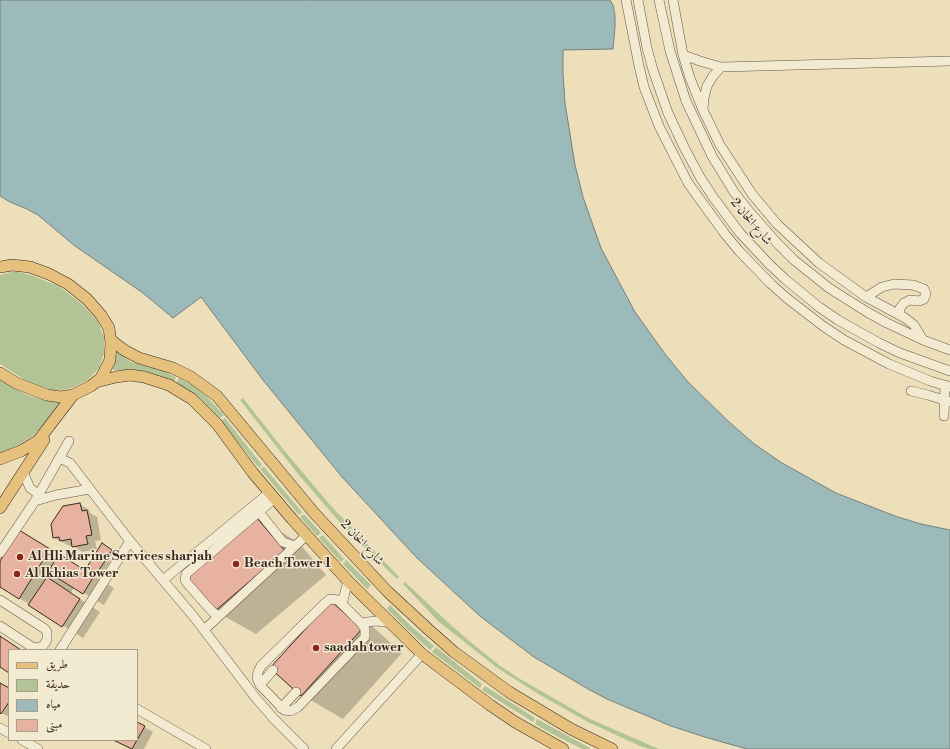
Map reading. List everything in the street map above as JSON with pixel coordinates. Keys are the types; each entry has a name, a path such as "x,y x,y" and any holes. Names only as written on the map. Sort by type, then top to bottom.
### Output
{"main road":[{"path":"0,259 12,265 39,270 58,278 78,291 102,315 108,328 111,340 110,360 104,373 96,382 82,392 73,395 61,397 47,395 16,383 0,372"},
{"path":"0,267 12,265"},
{"name":"شارع الخان 2","path":"111,340 124,350 139,358 173,368 191,377 217,396 232,412 284,478 315,514 388,592 423,626 454,652 514,696 571,729 612,749"},
{"path":"96,382 116,377 136,376 153,379 169,385 184,394 208,414 272,496 348,581 422,654 496,710 521,726 563,749"},
{"path":"0,459 33,445 42,436 73,395"},
{"path":"0,508 43,441 51,424"}],"street":[{"path":"626,0 640,73 659,126 688,183 718,226 765,278 812,318 844,340 888,364 948,386 944,416"},
{"path":"673,0 683,55 692,83 717,139 730,162 752,194 772,219 790,238 819,263 866,297 900,315 914,325 923,340"},
{"path":"630,25 638,1"},
{"name":"شارع الخان 2","path":"638,1 653,70 668,113 700,177 716,202 740,233 769,264 801,293 838,320 879,343 921,362 950,371"},
{"path":"660,2 675,16"},
{"name":"شارع الخان 2","path":"660,2 674,66 694,120 722,174 748,210 783,249 829,288 867,312 923,340 950,350"},
{"path":"683,55 721,67 950,62"},
{"path":"703,110 707,86 721,67"},
{"path":"718,226 740,233"},
{"path":"866,297 882,288 894,284 913,285 924,289 926,294 924,299 919,301 910,300 904,303 900,308 900,315"},
{"path":"801,293 812,318"},
{"path":"911,391 947,402"},
{"path":"0,553 70,441"},
{"path":"59,458 70,463 130,541 194,617 255,697 304,749"},
{"path":"23,472 36,497"},
{"path":"12,489 25,487 30,488"},
{"path":"36,497 90,489"},
{"path":"218,617 187,584 185,580 186,574 259,512 272,496"},
{"path":"163,580 272,496"},
{"path":"259,512 281,540 295,546"},
{"path":"204,630 307,535"},
{"path":"61,649 130,541"},
{"path":"342,604 348,581"},
{"path":"334,599 342,604 366,629 366,634 362,641 298,707 291,711 284,710 260,685 257,678 259,668 327,601 334,599"},
{"path":"0,600 44,629 47,632 47,640 43,646 32,647 0,626"},
{"path":"194,617 207,606"},
{"path":"361,623 375,621 389,622"},
{"path":"336,749 422,654"},
{"path":"260,685 273,670"},
{"path":"281,708 296,692"},
{"path":"138,711 206,749"},
{"path":"24,741 38,749"}],"green space":[{"path":"11,272 31,275 58,286 81,303 98,322 104,337 104,353 99,368 88,380 72,388 52,390 25,380 0,364 0,275"},
{"path":"117,351 131,362 163,371 176,377 174,382 157,375 139,371 113,370"},
{"path":"179,378 192,385 206,396 224,415 220,418 198,396 176,383"},
{"path":"0,380 25,394 60,403 33,436 14,448 0,453"},
{"path":"243,398 283,449 331,506 399,577 397,579 343,526 298,474 240,400"},
{"path":"225,418 262,465 259,468 221,421"},
{"path":"264,467 302,512 299,515 260,469"},
{"path":"304,514 321,533 317,536 300,517"},
{"path":"323,535 344,559 341,562 319,538"},
{"path":"346,560 371,585 367,589 343,564"},
{"path":"405,582 468,640 499,665 520,679 590,719 659,749 649,749 640,746 588,722 540,695 496,667 438,621 403,584"},
{"path":"390,605 434,646 430,650 387,609"},
{"path":"436,647 482,684 480,688 432,652"},
{"path":"485,686 535,718 533,722 482,690"},
{"path":"537,719 590,748 582,749 547,731 535,724"}],"water":[{"path":"0,0 610,0 613,5 615,15 613,49 563,50 565,103 575,165 583,197 601,248 635,312 665,354 688,382 753,443 782,463 836,493 895,516 921,524 950,530 950,749 747,749 671,726 607,699 534,657 481,617 417,558 342,477 263,380 201,297 173,318 143,293 75,246 38,215 0,196"}],"building":[{"path":"80,503 82,511 87,510 92,535 86,536 88,544 72,547 71,539 60,541 59,537 53,538 51,524 63,506"},
{"name":"Beach Tower 1","path":"256,517 285,551 215,611 186,578"},
{"name":"Al Ikhias Tower","path":"19,530 50,549 19,599 0,587 0,561"},
{"path":"102,543 112,550 97,573 87,567"},
{"path":"59,554 94,576 83,594 48,572"},
{"path":"47,577 80,599 62,627 28,605"},
{"name":"saadah tower","path":"331,601 362,629 301,696 270,668"},
{"path":"0,636 20,649 8,649 8,672 0,667"},
{"path":"0,683 8,687 8,704 1,714"},
{"path":"138,722 145,726 138,738"},
{"path":"115,741 136,741 132,749"}],"place":[{"name":"Al Hli Marine Services sharjah","path":"20,557"},
{"name":"Beach Tower 1","path":"236,564"},
{"name":"Al Ikhias Tower","path":"17,574"},
{"name":"saadah tower","path":"316,648"}]}
